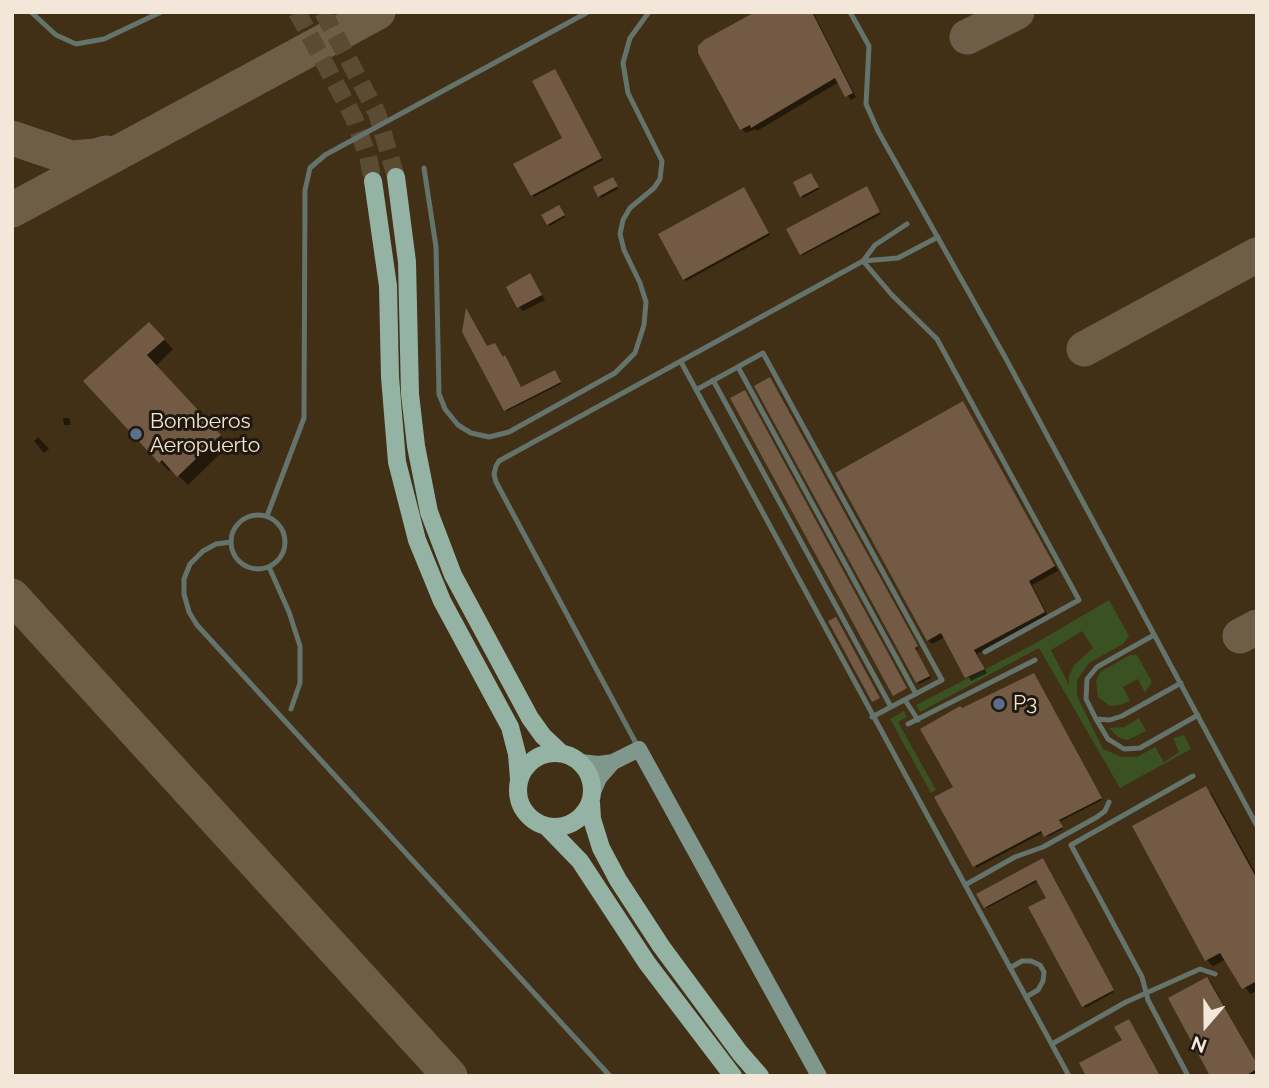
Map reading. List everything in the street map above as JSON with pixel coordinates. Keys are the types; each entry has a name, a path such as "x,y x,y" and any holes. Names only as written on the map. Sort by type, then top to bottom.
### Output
{"main road":[{"path":"396,177 407,262 410,394 415,446 429,512 453,575 530,718 543,736 561,753 580,762 592,781 592,819 601,848 618,880 661,946 760,1076"},
{"path":"373,181 388,286 390,377 397,462 417,540 442,601 510,727 517,754 517,791 526,814 536,823 558,828 578,820 592,798"},
{"path":"519,779 524,769 540,756 561,753"},
{"path":"547,827 580,860 647,963 715,1056 733,1076"}],"street":[{"path":"580,762 613,762 639,748 818,1076"},
{"path":"592,798 599,778 613,762"}],"lane":[{"path":"31,12 56,35 76,44 104,39 161,12"},
{"path":"267,516 304,418 305,190 310,168 325,155 588,12"},
{"path":"424,168 436,247 439,394 445,409 458,425 471,433 489,437 509,432 615,373 635,353 644,325 646,302 620,234 623,220 630,208 654,188 660,179 662,161 628,93 623,62 630,38 649,12"},
{"path":"850,12 869,46 866,104 878,131 1005,357 1257,825"},
{"path":"639,748 522,533 494,474 499,461 863,261 875,245 906,224"},
{"path":"863,261 898,258 938,237"},
{"path":"863,261 892,295 937,339 1079,600 985,652"},
{"path":"696,390 763,353 942,680 872,717"},
{"path":"681,362 1069,1076"},
{"path":"738,367 916,694"},
{"path":"713,380 891,707"},
{"path":"250,515 267,516 275,520 286,536 283,555 269,567 260,569 243,565 232,551 232,533 242,519 250,515"},
{"path":"231,542 216,544 203,551 190,564 184,579 184,594 197,625 610,1076"},
{"path":"269,567 289,612 300,646 300,683 291,709"},
{"path":"1154,635 1097,667 1087,679 1086,699 1096,719 1108,739 1124,749 1140,748 1198,715"},
{"path":"908,724 1035,660"},
{"path":"1096,719 1110,720 1122,716 1181,683"},
{"path":"905,700 918,720"},
{"path":"1188,1076 1146,994 1142,977 1071,845 1193,776"},
{"path":"965,884 1097,817 1105,811 1110,802"},
{"path":"1010,968 1022,961 1031,961 1040,965 1044,972 1038,990 1026,997"},
{"path":"1052,1044 1126,1002 1200,969 1215,974"}],"green space":[{"path":"1109,600 1129,636 1123,644 1089,663 1077,680 1077,696 1103,749 1122,757 1137,757 1155,747 1164,762 1179,752 1173,738 1184,735 1191,749 1120,788 1039,648 920,712 916,705 1036,643","holes":["1082,631 1093,648 1074,665 1069,676 1069,685 1051,650"]},
{"path":"1130,655 1137,655 1152,682 1145,693 1138,679 1123,687 1130,701 1110,706 1098,697 1096,681 1100,672"},
{"path":"904,711 907,717 898,722 936,790 931,793 890,719"},
{"path":"1139,718 1146,731 1127,740 1118,737 1109,728 1124,727"}],"building":[{"path":"755,12 812,12 853,93 845,97 835,78 751,128 750,125 740,130 698,53 698,46"},
{"path":"555,69 602,158 531,196 513,164 562,138 532,81"},
{"path":"811,173 819,187 800,197 793,182"},
{"path":"613,177 618,186 598,197 593,187"},
{"path":"867,186 880,212 800,255 786,229"},
{"path":"744,187 769,233 683,280 658,234"},
{"path":"559,205 565,215 547,225 541,215"},
{"path":"530,273 542,295 517,308 506,287"},
{"path":"466,308 487,346 495,343 503,357 505,355 521,387 555,370 561,382 504,411 462,332"},
{"path":"149,322 165,339 147,355 221,435 177,477 162,460 159,463 83,381"},
{"path":"770,377 918,646 915,648 930,676 916,683 754,386"},
{"path":"745,390 907,688 893,696 730,398"},
{"path":"963,401 1055,566 1029,581 1045,612 974,650 985,669 965,678 941,633 927,641 835,473"},
{"path":"836,617 880,698 872,702 828,621"},
{"path":"1034,673 1102,798 1059,820 1063,827 1044,837 1041,831 973,867 934,797 953,787 920,729 960,706 962,708"},
{"path":"1206,786 1257,879 1257,981 1242,989 1220,953 1205,961 1132,826"},
{"path":"1043,858 1114,990 1082,1007 1028,907 1046,898 1036,880 984,908 976,894"},
{"path":"1207,977 1257,1064 1257,1069 1245,1076 1210,1076 1168,998"},
{"path":"1129,1019 1160,1076 1086,1076 1079,1063 1122,1040 1114,1027"}],"taxiway":[{"path":"12,210 378,12"},
{"path":"967,37 1017,12"},
{"path":"12,138 71,158 106,153"},
{"path":"1084,349 1257,255"},
{"path":"12,596 450,1076"},
{"path":"1240,636 1257,627"}],"tunnel":[{"path":"297,12 354,118 368,157 373,181"},
{"path":"323,12 377,113 396,177"}],"place":[{"name":"Bomberos Aeropuerto","path":"136,434"},
{"name":"P3","path":"999,704"}]}
